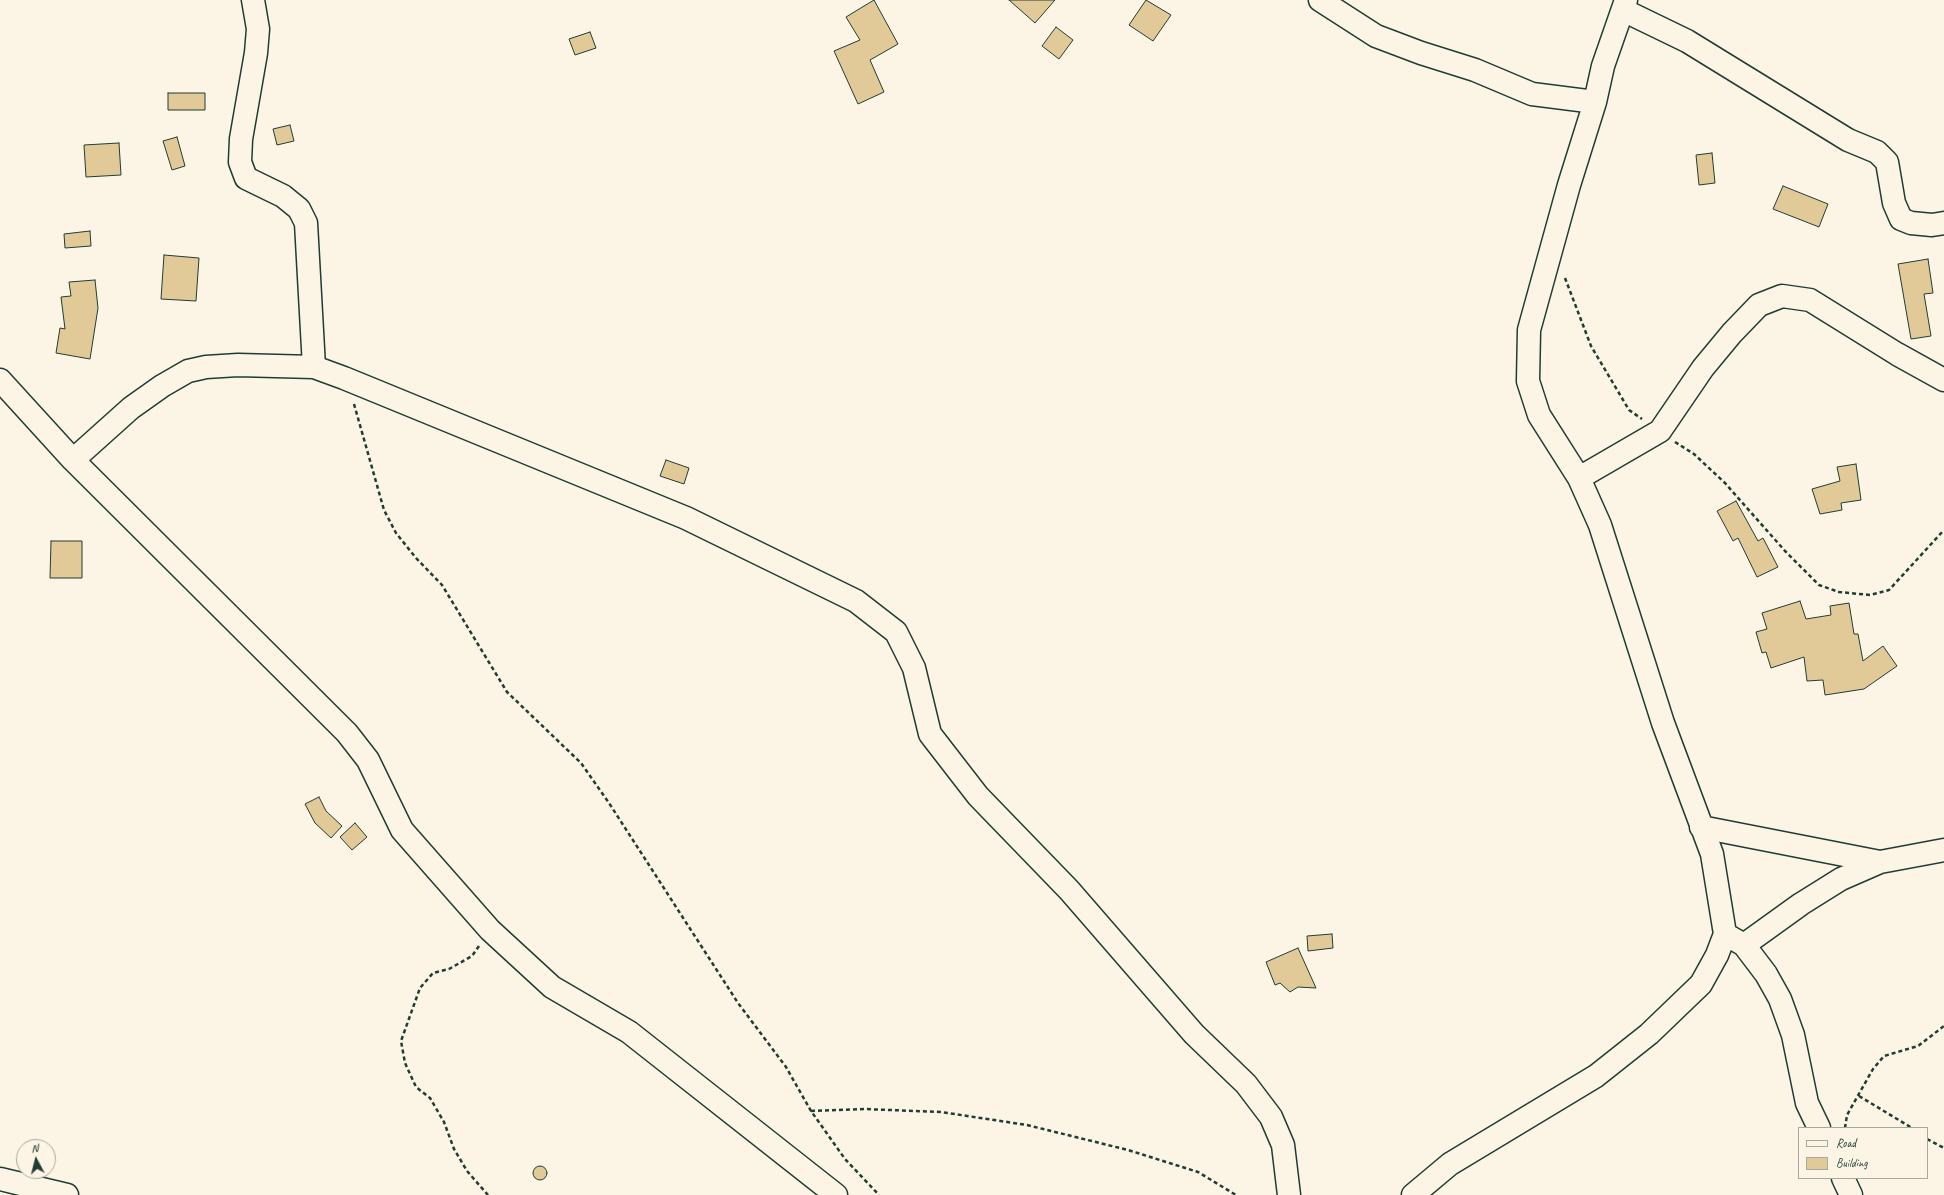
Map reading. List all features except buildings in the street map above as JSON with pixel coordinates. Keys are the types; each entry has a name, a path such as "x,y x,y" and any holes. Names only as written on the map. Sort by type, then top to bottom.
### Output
{"street":[{"path":"253,0 258,29 256,52 241,139 240,162 246,178 283,196 299,209 306,222 314,367"},
{"path":"1320,0 1376,36 1421,54 1475,70 1532,94 1595,102"},
{"path":"1413,1195 1450,1164 1596,1076 1649,1034 1701,984 1717,955 1725,934 1712,854 1663,723 1600,525 1579,478 1539,415 1528,381 1529,330 1569,185 1595,102 1603,66 1625,5 1687,41 1848,140 1877,152 1887,162 1894,203 1901,219 1911,223 1932,225 1944,223"},
{"path":"1579,478 1660,431 1703,368 1732,333 1759,305 1782,296 1810,300 1897,354 1944,380"},
{"path":"73,460 131,408 162,386 188,371 206,367 238,365 314,367 686,518 856,601 896,632 914,668 930,734 978,796 1069,890 1194,1034 1246,1084 1271,1117 1283,1145 1289,1195"},
{"path":"0,380 73,460 347,733 368,760 402,830 490,930 552,987 629,1032 836,1195"},
{"path":"1701,827 1880,862"},
{"path":"1744,945 1802,904 1841,879 1880,862 1944,850"},
{"path":"1725,934 1744,945 1766,974 1780,999 1793,1035 1807,1103 1819,1127"},
{"path":"0,1179 67,1195"},
{"path":"1843,1179 1851,1195"}],"path":[{"path":"1563,273 1591,346 1629,410 1694,454 1725,483 1785,551 1819,585 1839,592 1870,595 1889,590 1944,530"},
{"path":"344,378 358,415 384,510 396,533 416,558 442,585 507,692 581,762 738,1003 786,1067 811,1111 845,1159 879,1195"},
{"path":"488,1195 467,1171 454,1149 444,1122 430,1098 416,1087 405,1063 401,1041 420,988 434,973 449,969 472,956 490,930"},
{"path":"1845,1127 1847,1115 1873,1069 1884,1056 1918,1046 1944,1026"},
{"path":"1859,1096 1910,1127"},
{"path":"811,1111 864,1109 941,1112 1027,1125 1128,1150 1198,1172 1236,1195"},
{"path":"1928,1140 1944,1148"}]}
